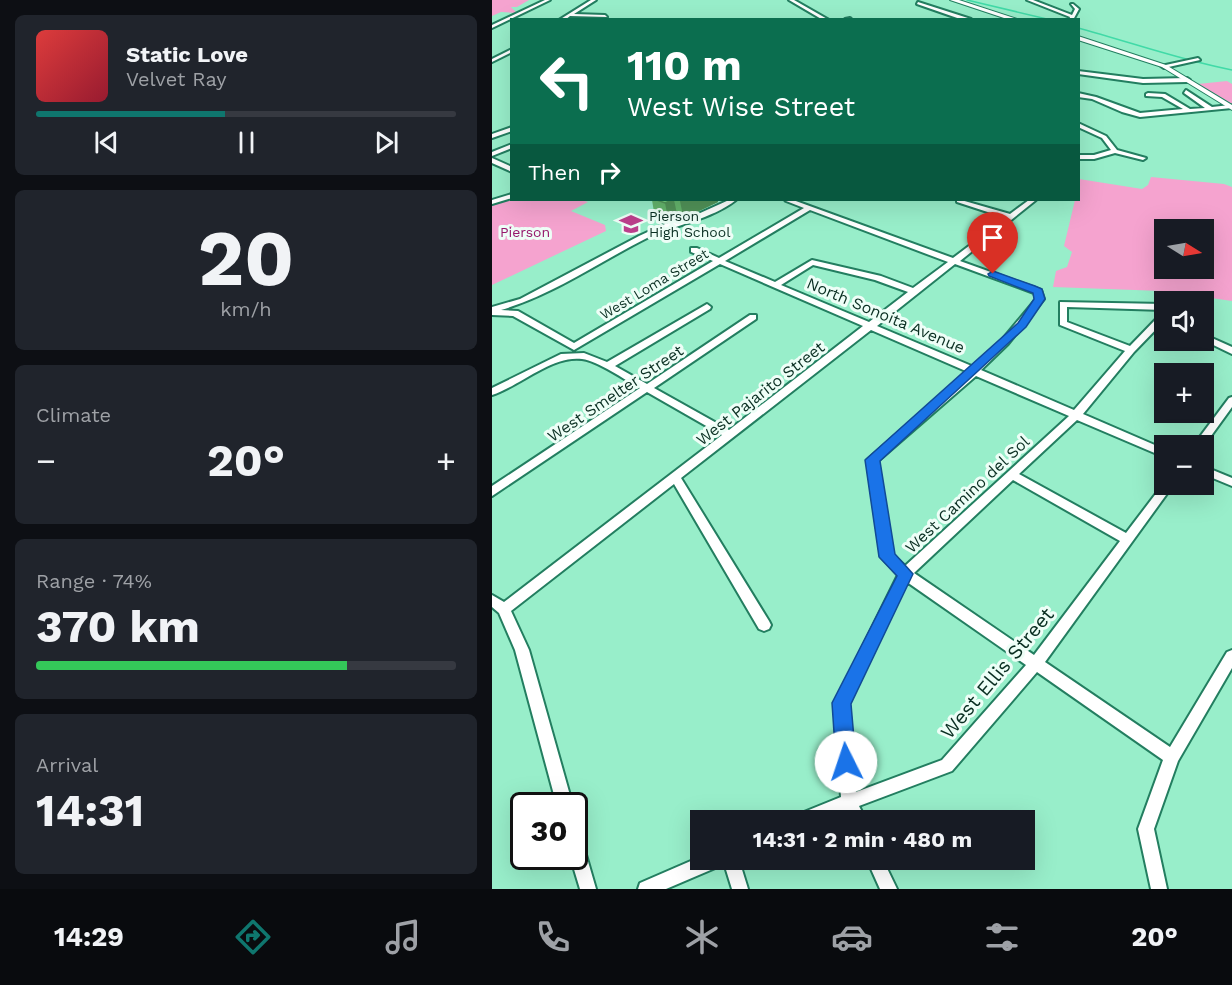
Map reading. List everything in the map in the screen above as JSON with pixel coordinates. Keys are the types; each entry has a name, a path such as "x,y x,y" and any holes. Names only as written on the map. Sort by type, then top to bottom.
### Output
{"street":[{"path":"511,18 548,0"},
{"path":"564,18 594,0"},
{"path":"791,0 820,18"},
{"path":"953,0 1012,18"},
{"path":"1029,0 1072,18 1077,9 1072,4"},
{"path":"918,3 963,18"},
{"path":"568,15 605,16"},
{"path":"492,27 510,18"},
{"path":"1080,39 1164,66 1231,107"},
{"path":"492,61 510,51"},
{"path":"1164,66 1198,59"},
{"path":"1080,72 1143,81 1187,80"},
{"path":"1186,93 1211,109"},
{"path":"1148,95 1162,94 1189,111"},
{"path":"1080,95 1090,96 1134,114 1231,107"},
{"path":"1080,124 1104,136 1116,151"},
{"path":"492,136 510,130"},
{"path":"492,154 510,147"},
{"path":"1080,157 1094,157 1116,151 1143,158"},
{"path":"492,160 510,168"},
{"path":"494,200 510,196"},
{"path":"492,311 523,301 642,238 668,226 701,216 731,201"},
{"path":"791,201 1038,292 1040,299 1022,325 974,371 872,460 887,557 905,574 1172,757"},
{"path":"959,201 1011,217"},
{"name":"West Pajarito Street","path":"504,609 1032,201"},
{"name":"West Loma Street","path":"492,311 515,313 574,347 809,208"},
{"name":"North Sonoita Avenue","path":"694,250 1154,449"},
{"path":"775,285 812,262 878,278 916,292"},
{"path":"1131,350 1063,323 1063,304 1154,313"},
{"path":"608,366 707,307"},
{"name":"West Smelter Street","path":"492,492 753,317"},
{"name":"West Camino del Sol","path":"849,801 842,703 905,574 1076,415 1154,325"},
{"path":"1214,342 1232,351"},
{"path":"492,392 561,357 584,356 608,366 730,435"},
{"path":"1206,435 1232,400"},
{"path":"1012,475 1128,540"},
{"path":"1214,475 1232,482"},
{"path":"675,477 765,625"},
{"name":"West Ellis Street","path":"828,810 947,766 1036,663 1161,495"},
{"path":"492,600 504,609 522,650 561,792"},
{"path":"1159,889 1146,829 1172,757 1232,656"},
{"path":"849,801 853,810"},
{"path":"582,870 588,889"},
{"path":"646,889 691,870"},
{"path":"734,870 740,889"},
{"path":"880,870 889,889"}],"green space":[{"path":"492,0 529,0 517,7 511,7 517,13 501,12 492,16"},
{"path":"1227,81 1232,84 1232,104 1198,84"},
{"path":"1151,177 1224,184 1232,187 1232,301 1214,298 1214,291 1053,287 1056,271 1067,267 1072,252 1064,246 1075,201 1080,201 1080,179 1142,189 1148,185"},
{"name":"Pierson","path":"510,200 584,201 588,202 571,211 605,225 606,231 492,285 492,205"}],"waterway":[{"path":"967,0 1043,18"},
{"path":"1080,29 1232,70"}],"place":[{"name":"Pierson High School","path":"631,224"}],"route":[{"path":"846,762 842,703 905,574 887,557 872,460 974,371 1022,325 1040,299 1038,292 1031,288 993,274"}]}
